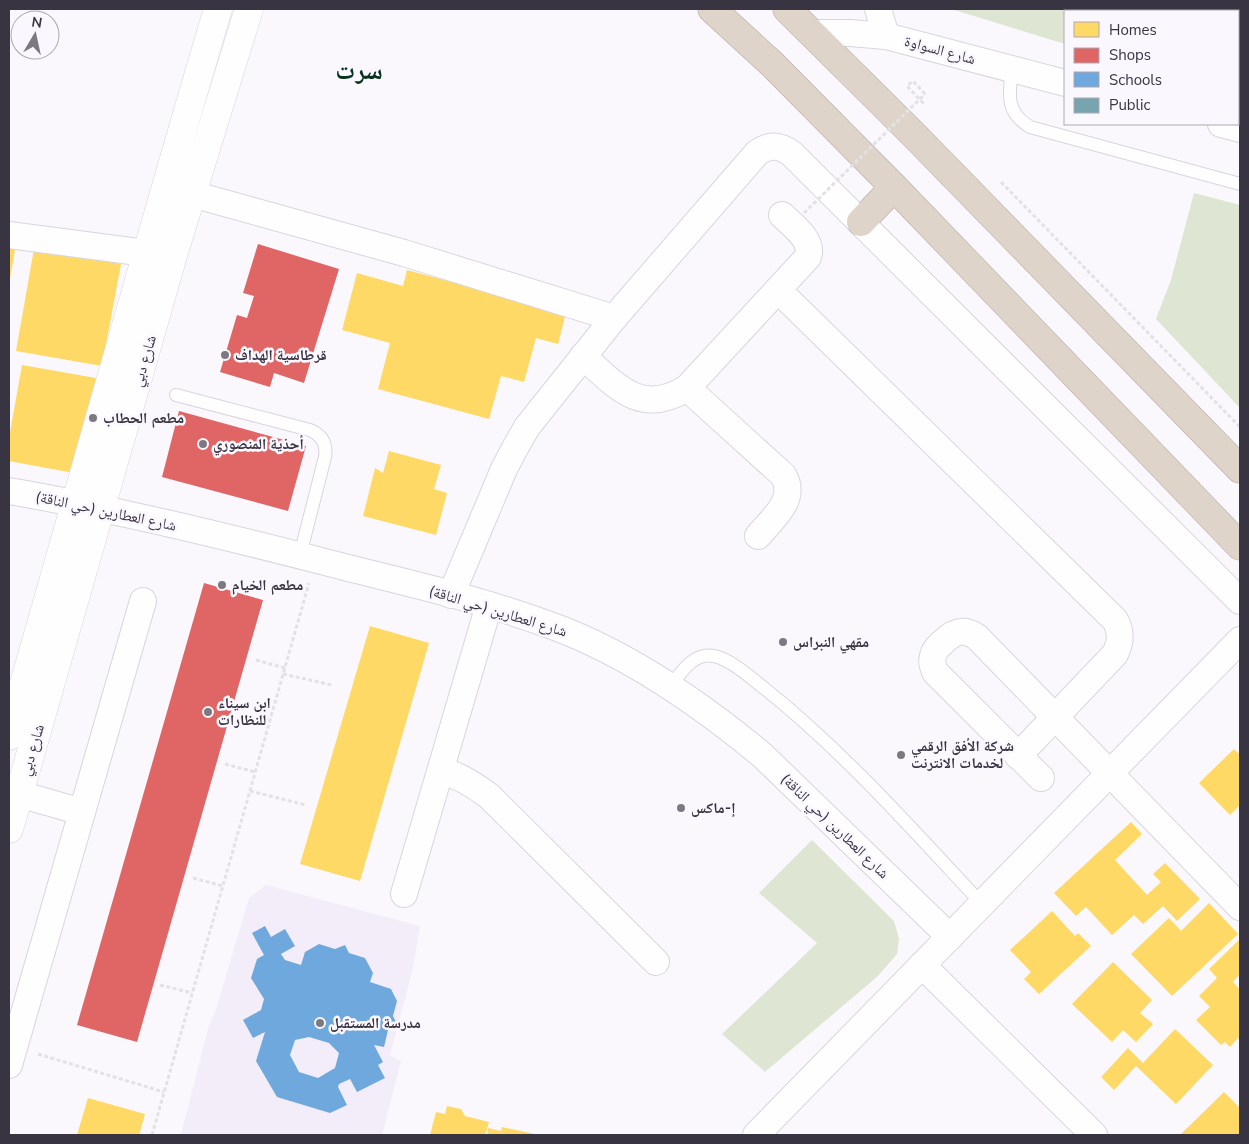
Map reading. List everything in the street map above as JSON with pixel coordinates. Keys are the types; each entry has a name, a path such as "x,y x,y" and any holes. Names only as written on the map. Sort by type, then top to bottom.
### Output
{"highway":[{"path":"712,9 772,64 894,187 1240,546"},
{"path":"787,9 814,33 1238,462"},
{"path":"861,222 894,187"}],"street":[{"name":"شارع دبي","path":"9,829 89,505 146,253 218,9"},
{"name":"شارع دبي","path":"9,736 89,505 192,194 249,9"},
{"path":"878,9 886,36"},
{"name":"شارع السواوة","path":"814,33 886,36 1064,83"},
{"path":"1225,125 1240,129"},
{"path":"451,595 514,448 542,407 614,318 757,153 769,146 778,147 792,154 1240,601"},
{"path":"192,194 404,253 614,318"},
{"path":"583,356 620,390 634,397 648,400 663,399 687,388 806,260 810,249 793,214"},
{"path":"9,235 146,253"},
{"path":"778,290 1114,620 1120,634 1120,641 1115,654 1018,756"},
{"path":"687,388 783,475 787,481 789,488 786,502 758,536"},
{"name":"شارع العطارين (حي الناقة)","path":"9,490 89,505 451,595 545,623 586,640 670,687 731,729 762,755 950,937"},
{"path":"11,1056 143,601"},
{"path":"404,894 489,605"},
{"path":"1041,778 935,672 932,664 934,651 951,635 958,632 972,633 977,637 1240,907"},
{"path":"756,1135 1240,640"},
{"path":"441,770 459,776 474,784 489,796 656,962"},
{"path":"19,794 82,812"},
{"path":"922,965 1094,1135"}],"lane":[{"path":"1012,69 1009,91 1010,100 1016,116 1030,127 1240,184"},
{"path":"176,395 310,430 321,437 326,450 308,558"},
{"path":"670,687 690,662 704,655 723,659 746,674 798,717 866,780 982,904"}],"path":[{"path":"793,214 925,94 913,81 907,86 925,105"},
{"path":"152,1135 285,668 308,558"},
{"path":"256,660 285,668"},
{"path":"283,674 332,685"},
{"path":"225,764 255,772"},
{"path":"250,791 306,805"},
{"path":"193,878 223,886"},
{"path":"160,985 192,993"},
{"path":"11,1056 164,1092"}],"shaded area":[{"path":"266,885 420,926 414,964 390,1055 401,1061 382,1135 181,1135 209,1025 215,1013 249,898"}],"green space":[{"path":"951,9 1160,9 1064,10 1064,44"},
{"path":"1194,193 1240,205 1240,408 1156,319 1171,280"},
{"path":"812,840 894,921 899,939 897,954 878,976 765,1072 722,1034 817,943 759,893"}],"building: Homes":[{"path":"9,242 16,243 10,279 9,279"},
{"path":"34,249 121,264 102,366 16,351"},
{"path":"407,270 566,313 558,344 536,338 524,382 501,376 489,419 378,389 390,343 342,330 357,273 403,286"},
{"path":"22,365 96,378 79,474 9,461 9,438"},
{"path":"389,451 441,465 434,489 447,493 436,535 363,516 375,468 383,473"},
{"path":"370,626 429,643 360,881 300,864"},
{"path":"1234,749 1240,755 1240,805 1230,815 1199,783"},
{"path":"1131,822 1142,834 1115,860 1147,895 1161,882 1153,874 1165,863 1200,899 1177,921 1163,906 1143,924 1134,915 1112,935 1086,907 1076,916 1054,893"},
{"path":"1209,903 1238,934 1172,996 1131,954 1169,918 1181,931"},
{"path":"1052,911 1075,936 1078,933 1091,946 1039,994 1024,979 1031,972 1010,950"},
{"path":"1240,939 1240,974 1233,982 1240,990 1240,1036 1230,1047 1225,1042 1221,1045 1196,1020 1210,1007 1199,996 1217,978 1209,969"},
{"path":"1113,962 1152,1000 1140,1013 1153,1024 1136,1042 1123,1030 1112,1042 1072,1004"},
{"path":"1175,1029 1213,1065 1176,1104 1136,1066 1114,1090 1101,1077 1128,1048 1143,1063"},
{"path":"1224,1092 1240,1108 1240,1135 1180,1135"},
{"path":"88,1098 145,1114 139,1135 77,1135"},
{"path":"447,1106 461,1109 465,1116 489,1122 485,1135 430,1135 436,1112 445,1114"},
{"path":"502,1127 535,1135 487,1135 488,1128 501,1131"}],"building: Shops":[{"path":"258,244 339,269 304,383 274,373 270,387 220,372 237,315 247,318 254,296 243,293"},
{"path":"179,411 306,446 288,511 162,477"},
{"path":"204,583 263,600 137,1042 77,1025"}],"building: Schools":[{"name":"مدرسة المستقبل","path":"265,926 271,937 285,929 295,946 281,954 285,960 301,965 305,952 319,944 335,949 345,945 349,953 365,958 373,973 370,982 391,989 397,1001 393,1016 398,1026 388,1030 384,1047 374,1045 383,1062 378,1065 385,1078 357,1092 350,1079 339,1084 338,1087 347,1105 330,1113 277,1097 256,1061 265,1032 253,1038 243,1020 261,1010 264,999 251,978 257,959 264,955 252,933","holes":["309,1037 329,1043 339,1053 335,1068 318,1078 299,1072 290,1055 295,1040"]}],"building: Public":[{"path":"1239,41 1240,41 1239,82"}],"place":[{"name":"قرطاسية الهداف","path":"225,355"},
{"name":"مطعم الحطاب","path":"93,418"},
{"name":"أحذية المنصوري","path":"203,444"},
{"name":"مطعم الخيام","path":"222,585"},
{"name":"مقهي النبراس","path":"783,642"},
{"name":"ابن سيناء للنظارات","path":"208,712"},
{"name":"شركة الأفق الرقمي لخدمات الانترنت","path":"901,755"},
{"name":"إ-ماكس","path":"681,808"},
{"name":"مدرسة المستقبل","path":"320,1023"}],"district":[{"name":"سرت","path":"359,70"}]}
